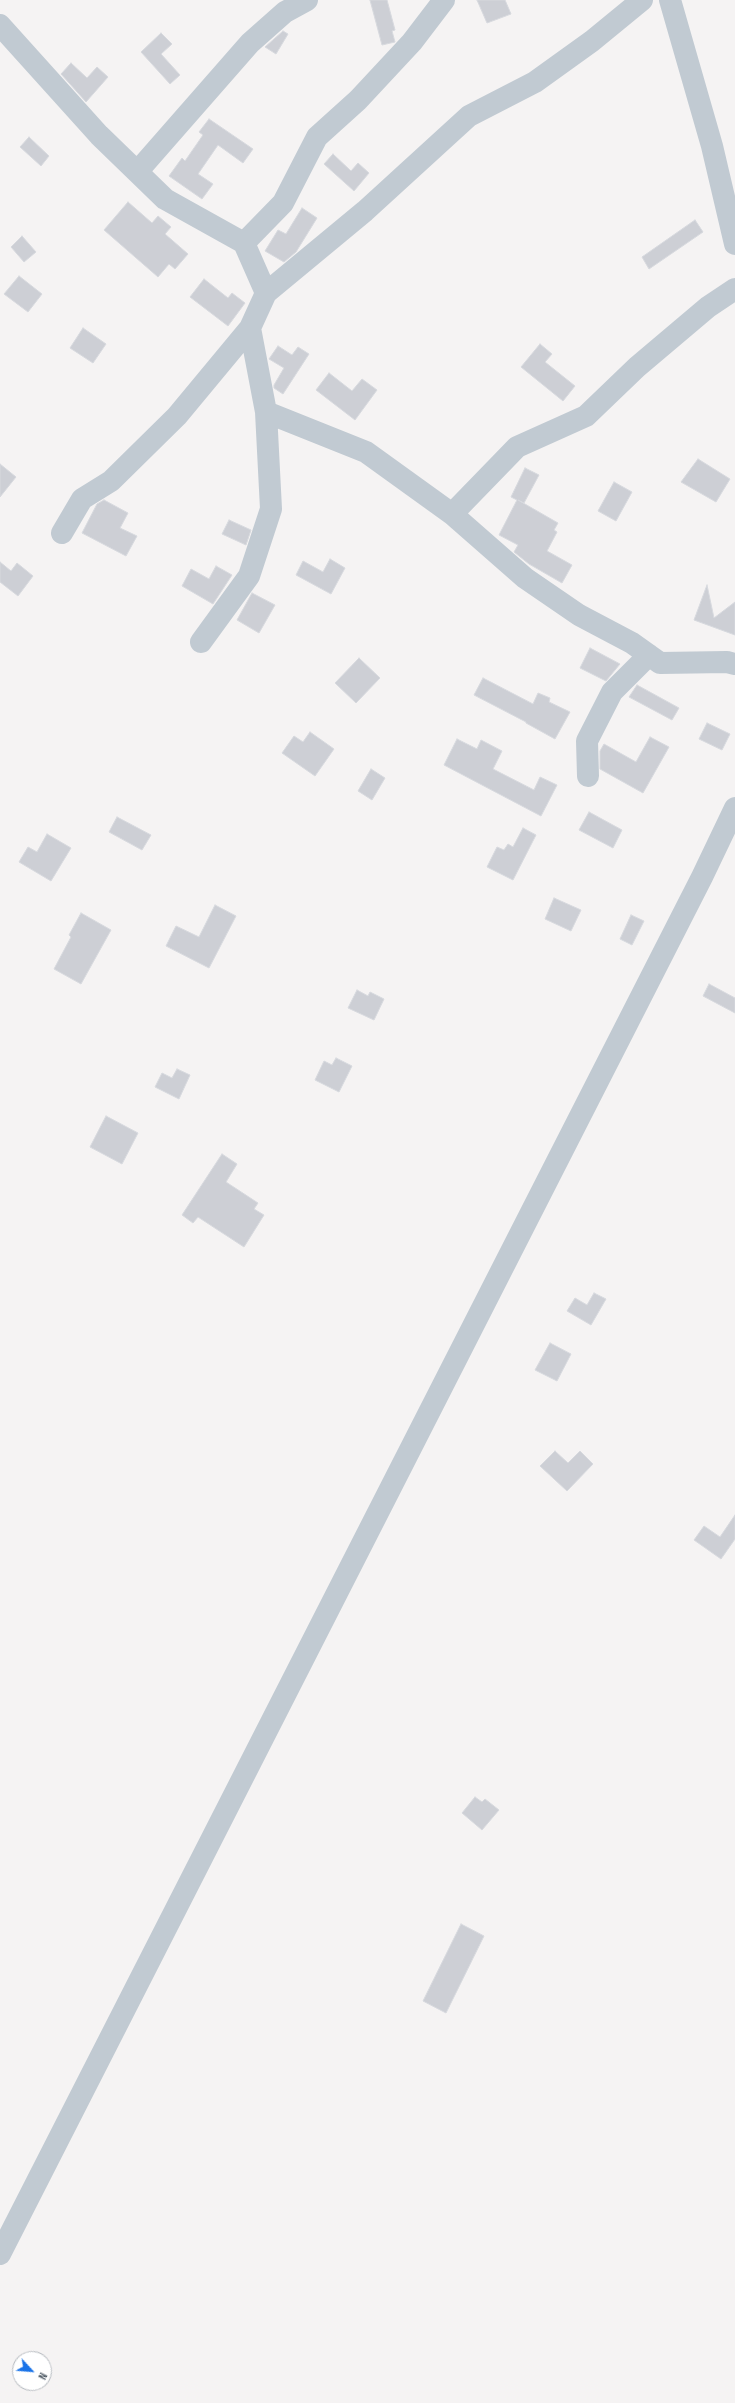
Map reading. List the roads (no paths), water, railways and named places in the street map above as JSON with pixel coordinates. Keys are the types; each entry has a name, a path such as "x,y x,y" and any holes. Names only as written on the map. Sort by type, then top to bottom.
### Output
{"street":[{"path":"137,172 250,43 285,12 307,0"},
{"path":"244,243 282,203 317,137 358,100 412,42 444,0"},
{"path":"62,533 82,499 111,481 177,416 250,328 266,293 366,211 469,116 535,82 592,41 642,0"},
{"path":"670,0 712,146 735,244"},
{"path":"0,25 98,135 165,199 244,243 266,293"},
{"path":"452,514 517,447 586,416 637,367 708,307 735,289"},
{"path":"201,642 248,576 271,509 266,412 250,328"},
{"path":"266,412 366,452 452,514 525,578 579,615 632,643 660,663 726,662 735,664"},
{"path":"588,776 587,741 612,692 649,655"},
{"path":"0,2254 702,877 735,808"}]}
